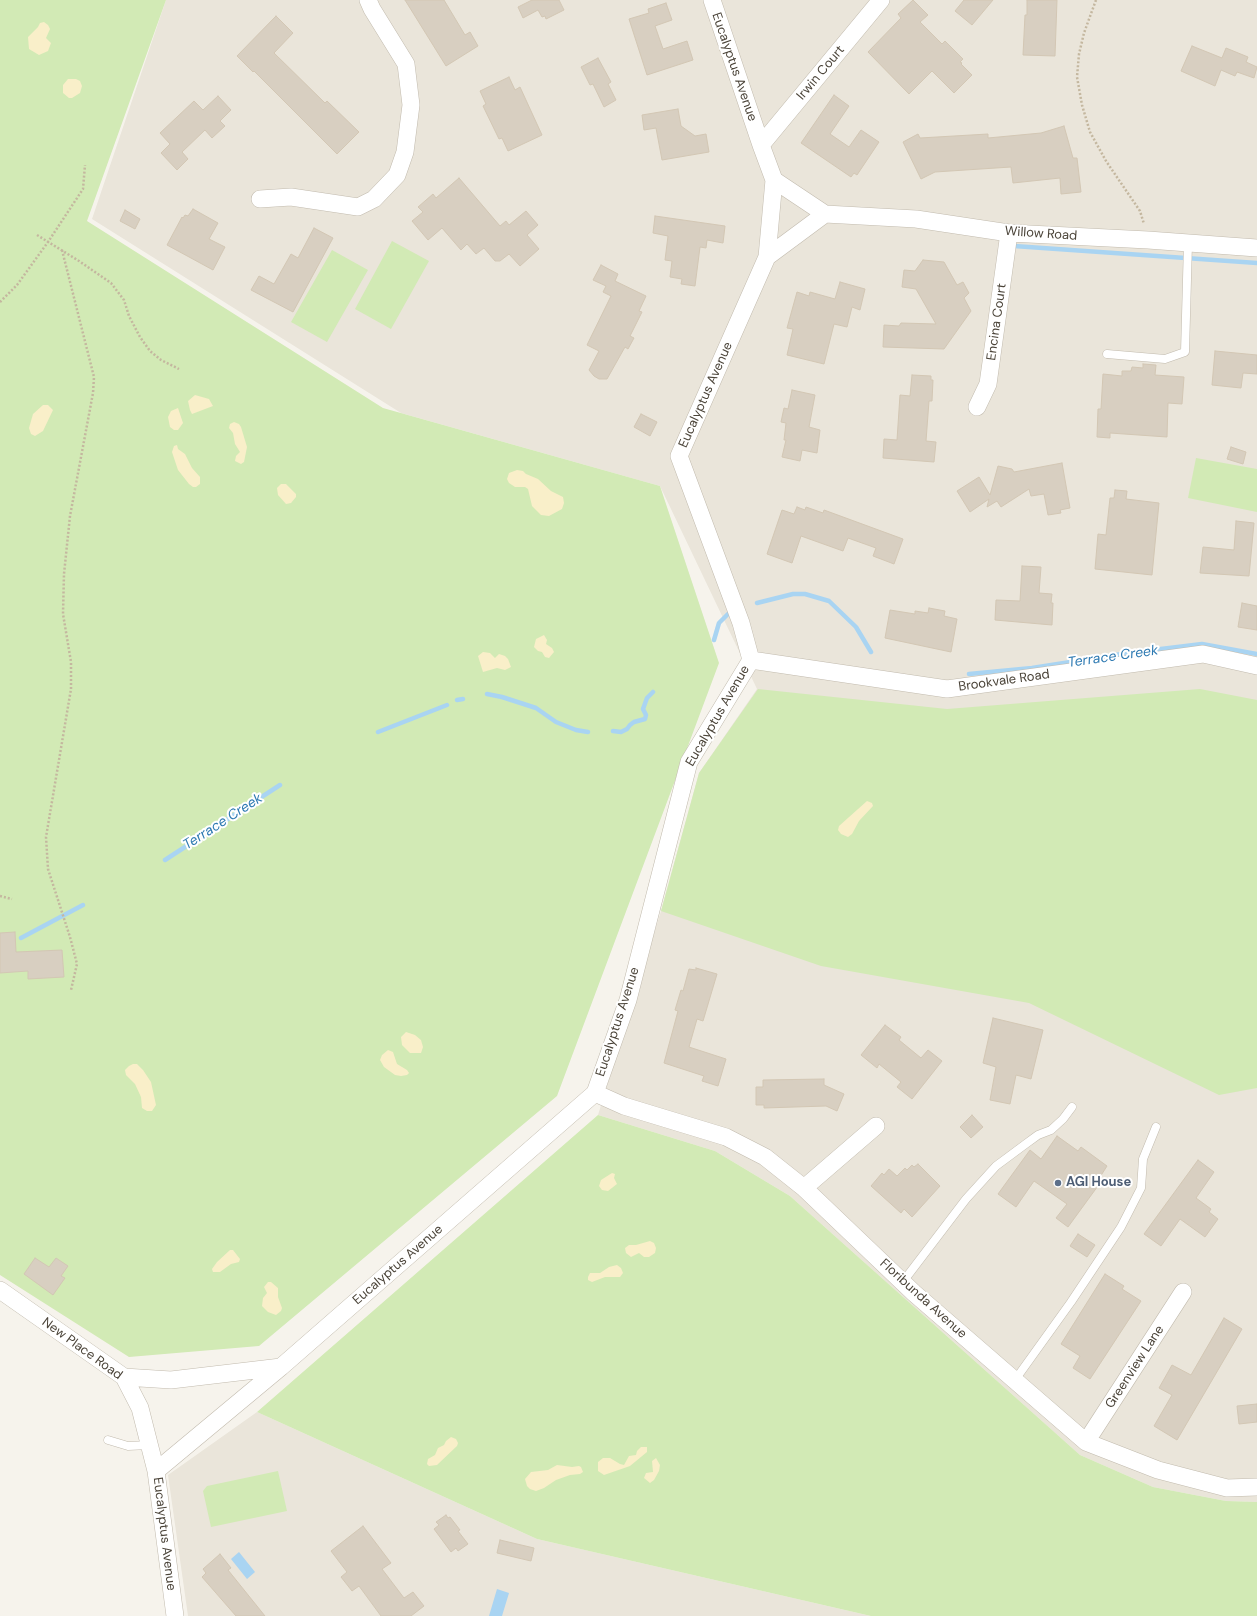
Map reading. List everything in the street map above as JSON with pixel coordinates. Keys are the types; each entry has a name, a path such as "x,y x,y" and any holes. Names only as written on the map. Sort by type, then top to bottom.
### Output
{"street":[{"path":"260,199 291,197 358,206 374,199 397,175 405,152 411,105 406,64 368,0"},
{"name":"Eucalyptus Avenue","path":"174,1616 156,1471 281,1367 595,1093 628,1000 689,762 751,660 741,623 679,456 767,257 774,180 760,145 712,0"},
{"name":"Irwin Court","path":"760,145 881,0"},
{"path":"767,257 825,214 774,180"},
{"name":"Willow Road","path":"825,214 916,219 1009,233 1148,240 1188,246 1257,248"},
{"name":"Encina Court","path":"977,408 988,384 1009,233"},
{"name":"Brookvale Road","path":"751,660 947,689 1203,654 1257,666"},
{"name":"Floribunda Avenue","path":"595,1093 624,1106 726,1137 765,1157 804,1188 902,1282 1086,1442 1158,1470 1227,1488 1257,1487"},
{"path":"804,1188 876,1126"},
{"name":"New Place Road","path":"0,1290 124,1378 140,1408 156,1471"},
{"name":"Greenview Lane","path":"1086,1442 1183,1292"},
{"path":"124,1378 171,1380 281,1367"}],"lane":[{"path":"1108,354 1165,359 1185,352 1188,246"},
{"path":"902,1282 966,1199 996,1166 1038,1135 1051,1130 1063,1119 1072,1107"},
{"path":"1015,1380 1071,1302 1121,1227 1141,1188 1143,1158 1156,1128"},
{"path":"108,1440 128,1446 149,1445"}],"path":[{"path":"1096,0 1084,33 1079,54 1077,77 1082,105 1090,132 1106,161 1140,211 1148,240"},
{"path":"0,302 17,285 83,189 85,165"},
{"path":"37,235 111,283 124,300 129,316 140,337 150,351 161,360 179,369"},
{"path":"62,250 94,377 93,393 70,516 64,574 62,614 70,662 71,689 46,836 48,869 67,926 76,964 72,990"},
{"path":"0,896 12,899"}],"shaded area":[{"path":"166,0 1257,0 1257,1502 1226,1501 1153,1487 1080,1455 790,1196 715,1151 598,1115 661,911 699,773 757,689 660,486 401,413 92,219"},
{"path":"257,1412 537,1539 871,1616 188,1616 168,1475"}],"green space":[{"path":"0,0 166,0 87,221 383,408 660,486 719,663 557,1096 259,1346 129,1357 0,1275"},
{"path":"392,241 429,261 391,329 355,309"},
{"path":"332,250 368,270 327,342 291,322"},
{"path":"1196,458 1257,469 1257,512 1188,498"},
{"path":"758,689 947,709 1200,689 1257,700 1257,1088 1219,1095 1029,1003 821,966 661,911 699,773"},
{"path":"598,1115 715,1151 790,1196 1080,1455 1153,1487 1226,1501 1257,1502 1257,1616 871,1616 537,1539 257,1412"},
{"path":"278,1471 287,1511 211,1527 203,1491 207,1486"}],"sand":[{"path":"44,22 50,29 46,38 51,43 48,51 39,55 29,49 28,37 40,23"},
{"path":"68,79 76,79 80,81 82,86 80,93 72,98 69,98 63,93 63,85"},
{"path":"195,395 209,399 213,406 192,414 188,401"},
{"path":"43,405 48,405 53,410 43,431 35,436 31,434 29,428 33,414"},
{"path":"178,408 183,423 178,430 174,430 170,427 168,417 171,411"},
{"path":"234,422 239,424 241,427 247,447 244,462 241,464 235,461 236,456 240,452 235,444 233,433 229,428 230,424"},
{"path":"177,445 178,449 185,454 192,468 200,477 200,484 196,487 189,484 178,470 172,452 174,446"},
{"path":"517,470 523,471 526,474 538,479 551,491 563,497 564,503 562,509 549,516 541,515 532,506 528,489 525,487 515,487 509,483 507,479 509,473"},
{"path":"281,484 286,484 296,494 296,497 291,503 286,504 278,495 277,488"},
{"path":"544,635 547,640 546,644 552,648 554,652 549,658 545,657 542,652 538,651 534,647 536,639"},
{"path":"483,652 490,653 495,658 499,654 505,656 511,667 505,670 497,668 483,672 478,656"},
{"path":"867,801 872,803 873,806 859,821 852,834 848,837 841,834 838,830 839,826"},
{"path":"406,1032 415,1035 421,1040 423,1047 421,1053 410,1053 402,1045 401,1037"},
{"path":"388,1050 393,1052 397,1064 407,1070 409,1073 407,1075 395,1075 384,1067 380,1060 382,1055"},
{"path":"133,1064 137,1064 143,1070 151,1082 156,1105 152,1111 147,1111 142,1108 141,1097 135,1084 126,1075 125,1070"},
{"path":"612,1173 615,1174 614,1178 617,1184 608,1191 602,1190 599,1186 601,1180"},
{"path":"650,1241 654,1243 656,1248 655,1253 649,1257 644,1257 639,1253 631,1257 626,1253 625,1248 629,1245 636,1245"},
{"path":"230,1250 233,1250 240,1259 239,1262 231,1264 220,1272 213,1272 212,1269 217,1262"},
{"path":"617,1265 621,1268 623,1273 620,1277 605,1277 592,1282 588,1280 590,1273 600,1273 609,1267"},
{"path":"268,1282 271,1282 278,1288 278,1297 282,1308 276,1315 268,1312 262,1306 263,1298 267,1293 264,1287"},
{"path":"451,1437 456,1439 458,1443 457,1446 437,1465 429,1466 427,1464 428,1459 435,1455 438,1448 444,1445"},
{"path":"641,1447 647,1447 647,1452 630,1466 604,1475 598,1471 598,1462 603,1458 610,1458 624,1465 629,1456 636,1455 637,1451"},
{"path":"656,1458 660,1465 659,1471 654,1480 650,1483 644,1478 646,1473 653,1472 652,1461"},
{"path":"557,1465 572,1467 579,1466 583,1472 556,1480 544,1488 536,1491 527,1486 525,1479 531,1472 548,1470"}],"water":[{"path":"239,1552 255,1572 247,1579 231,1559"},
{"path":"497,1589 509,1593 502,1616 489,1616"}],"building":[{"path":"405,0 444,0 465,35 470,32 478,46 446,66"},
{"path":"532,0 559,0 564,10 546,19 545,16 542,17 538,10 523,18 518,7"},
{"path":"913,0 928,15 920,22 942,44 945,41 963,59 960,62 962,63 961,64 972,75 954,93 932,71 909,94 868,52 901,18 898,14"},
{"path":"964,0 993,0 972,25 955,11"},
{"path":"1027,0 1057,0 1055,56 1023,55"},
{"path":"666,3 672,20 655,26 663,49 687,41 693,60 647,75 629,19 649,13 648,9"},
{"path":"276,16 293,33 274,53 325,103 327,101 359,132 337,154 237,56"},
{"path":"1192,46 1222,58 1226,48 1248,57 1246,62 1257,67 1254,78 1237,72 1235,76 1221,70 1215,86 1181,71"},
{"path":"598,58 611,82 608,84 616,100 604,107 593,84 590,85 581,67"},
{"path":"509,77 515,90 520,87 542,135 508,151 502,138 499,139 483,106 486,104 480,91"},
{"path":"834,95 849,106 830,134 849,147 861,130 879,142 857,175 854,173 851,177 801,143"},
{"path":"218,96 231,110 220,121 225,126 212,138 205,130 182,152 188,159 177,170 161,153 170,144 160,133 194,101 203,110"},
{"path":"678,109 681,126 695,136 706,134 709,152 662,160 656,128 644,130 642,115"},
{"path":"1064,126 1073,158 1077,158 1081,192 1061,194 1060,178 1013,183 1011,167 935,172 921,179 903,142 918,134 920,138 988,134 988,138 1041,133"},
{"path":"459,178 500,226 506,221 509,225 526,211 538,225 527,235 539,249 520,266 509,254 500,261 495,261 484,248 476,254 467,244 461,250 442,228 428,240 412,221 423,212 418,207 433,194 436,198"},
{"path":"193,209 218,223 209,239 225,247 213,270 167,245 182,217 183,218 185,215 188,216"},
{"path":"125,210 140,219 135,229 120,221"},
{"path":"655,216 725,226 723,243 707,240 706,248 700,247 695,286 681,284 682,279 670,277 672,261 665,260 668,236 653,233"},
{"path":"314,228 333,238 293,312 251,290 259,276 274,284 291,254 298,258"},
{"path":"923,260 944,262 957,285 963,282 969,293 964,298 971,311 944,349 883,347 884,325 899,326 901,323 936,324 916,289 902,287 904,270 915,271"},
{"path":"601,265 618,274 615,281 646,296 639,311 642,312 630,336 634,338 628,349 625,347 607,379 599,379 589,370 599,351 587,345 611,296 603,292 606,286 593,280"},
{"path":"840,282 865,289 860,310 852,307 847,327 834,324 824,364 787,355 793,329 787,328 797,292 809,296 810,292 835,299"},
{"path":"1215,351 1257,355 1257,374 1243,373 1241,388 1212,385"},
{"path":"1143,364 1156,365 1155,375 1184,377 1182,404 1168,403 1167,437 1110,433 1110,438 1097,437 1098,409 1101,409 1103,374 1122,376 1122,371 1131,371 1132,367 1143,368"},
{"path":"912,375 931,376 931,380 933,380 932,401 929,401 926,441 936,442 934,462 883,458 884,439 897,440 900,395 910,396"},
{"path":"792,390 815,395 809,427 820,430 817,453 802,450 800,461 782,457 786,440 784,440 786,423 781,422 784,408 788,409"},
{"path":"641,414 657,422 650,436 634,427"},
{"path":"1231,447 1246,452 1243,464 1227,459"},
{"path":"1062,463 1070,508 1060,510 1061,513 1048,515 1044,494 1031,496 1029,489 1001,507 997,501 987,507 989,499 970,512 957,491 979,477 990,495 998,466 1012,469 1014,472"},
{"path":"1115,490 1127,491 1126,499 1159,503 1152,575 1095,569 1098,534 1106,535 1110,498 1114,498"},
{"path":"797,507 805,510 806,507 823,513 824,510 903,539 894,564 873,556 876,548 848,538 843,551 801,536 792,563 767,554 782,510 794,514"},
{"path":"1236,521 1254,523 1249,576 1200,573 1203,547 1234,550"},
{"path":"1022,566 1041,567 1039,593 1052,594 1052,625 995,620 996,600 1020,601"},
{"path":"1242,603 1257,606 1257,630 1238,627"},
{"path":"929,608 945,611 944,616 957,619 951,652 885,638 890,610 915,614 915,611 928,613"},
{"path":"15,932 16,952 62,950 64,977 28,979 28,971 0,973 0,933"},
{"path":"696,968 717,974 703,1021 697,1019 689,1047 726,1059 718,1086 702,1081 704,1076 664,1063 678,1011 675,1010 681,990 683,991 689,969 696,970"},
{"path":"993,1018 1043,1030 1031,1079 1016,1075 1010,1104 990,1100 996,1067 983,1063"},
{"path":"885,1025 901,1037 899,1040 921,1058 928,1050 942,1061 912,1099 897,1087 901,1082 879,1064 877,1068 861,1055"},
{"path":"824,1079 824,1085 844,1094 837,1111 826,1106 764,1108 764,1105 756,1105 756,1087 763,1087 763,1080"},
{"path":"972,1115 983,1127 971,1138 960,1127"},
{"path":"1057,1136 1078,1151 1081,1147 1107,1166 1100,1177 1103,1179 1068,1227 1056,1218 1067,1204 1034,1181 1016,1207 998,1194 1030,1150 1041,1159"},
{"path":"1198,1160 1214,1172 1196,1198 1211,1209 1209,1212 1218,1219 1205,1237 1180,1219 1161,1246 1144,1234"},
{"path":"918,1164 940,1186 912,1217 904,1209 901,1213 871,1186 882,1173 884,1175 889,1169 897,1176 905,1168 907,1170 912,1165 914,1167"},
{"path":"1078,1234 1095,1245 1087,1257 1070,1246"},
{"path":"35,1258 49,1267 56,1258 68,1266 61,1276 65,1278 53,1295 24,1274"},
{"path":"1105,1274 1124,1286 1122,1289 1141,1301 1090,1379 1073,1368 1080,1356 1061,1344"},
{"path":"1224,1318 1242,1329 1177,1440 1154,1426 1172,1395 1159,1388 1172,1365 1191,1375"},
{"path":"1257,1404 1257,1422 1239,1424 1237,1406"},
{"path":"446,1515 448,1518 450,1517 460,1530 458,1531 468,1544 458,1551 456,1548 451,1552 434,1529 439,1525 436,1522"},
{"path":"363,1526 391,1563 382,1569 404,1598 413,1592 424,1606 411,1616 381,1616 359,1586 352,1591 341,1577 347,1572 331,1551"},
{"path":"500,1540 534,1548 531,1561 497,1553"},
{"path":"220,1554 231,1568 228,1570 265,1616 236,1616 202,1577 206,1573 203,1569"}],"waterway":[{"path":"1014,246 1257,263"},
{"name":"Terrace Creek","path":"757,603 793,594 805,594 829,601 856,627 871,652"},
{"name":"Terrace Creek","path":"714,640 719,623 730,612"},
{"name":"Terrace Creek","path":"969,674 1032,668 1128,653 1202,644 1257,654"},
{"name":"Terrace Creek","path":"613,731 621,732 627,729 634,722 645,719 646,715 643,709 647,698 653,692"},
{"name":"Terrace Creek","path":"487,694 502,697 536,708 556,722 576,730 588,732"},
{"name":"Terrace Creek","path":"457,700 463,699"},
{"name":"Terrace Creek","path":"378,732 447,705"},
{"name":"Terrace Creek","path":"165,860 280,785"},
{"name":"Terrace Creek","path":"21,938 83,905"}],"place":[{"name":"AGI House","path":"1058,1183"}]}
